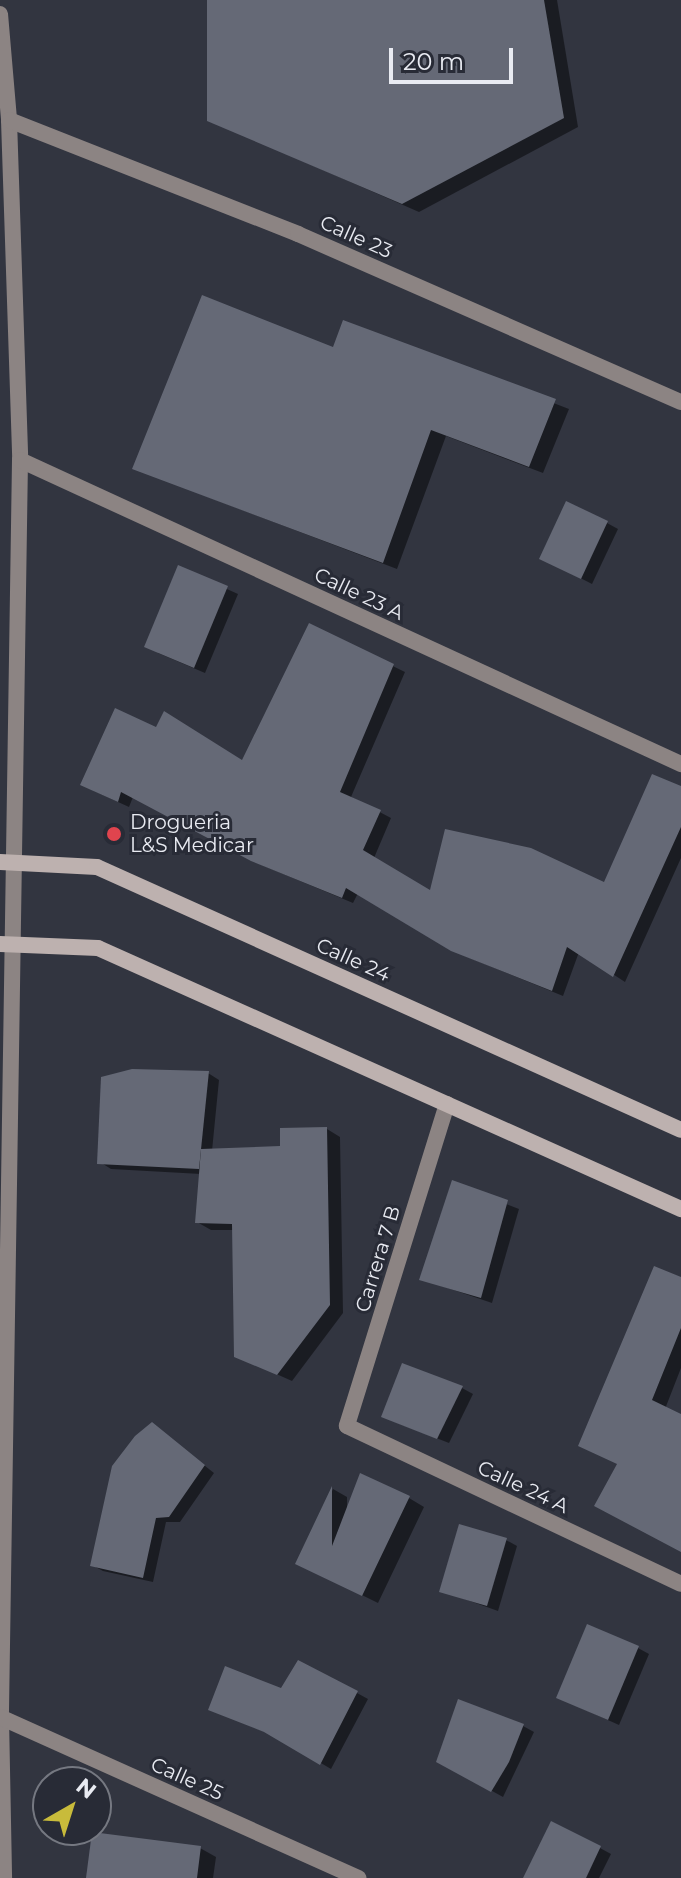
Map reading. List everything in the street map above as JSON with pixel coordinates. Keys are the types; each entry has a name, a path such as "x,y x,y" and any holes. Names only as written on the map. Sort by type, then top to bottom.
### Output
{"street":[{"path":"0,14 9,120 20,460 6,944 0,1717 4,1878"},
{"name":"Calle 23","path":"9,120 298,234 681,402"},
{"name":"Calle 23 A","path":"20,460 681,764"},
{"name":"Calle 24","path":"8,861 97,867 681,1130"},
{"path":"6,944 98,948 681,1209"},
{"name":"Carrera 7 B","path":"347,1426 447,1104"},
{"name":"Calle 24 A","path":"347,1426 681,1584"},
{"name":"Calle 25","path":"0,1717 358,1878"}],"building":[{"path":"207,0 544,0 564,118 402,204 207,121"},
{"path":"202,295 333,347 343,320 556,399 529,467 431,430 383,563 132,469"},
{"path":"566,501 608,521 581,579 539,559"},
{"path":"178,565 228,586 194,668 144,647"},
{"path":"309,623 394,664 340,792 381,810 363,850 430,890 445,829 531,848 604,882 652,774 681,786 681,827 613,977 567,947 552,991 451,951 346,888 342,898 251,861 121,792 118,802 80,785 115,708 156,727 164,711 242,760"},
{"path":"132,1069 209,1071 199,1169 97,1164 101,1077"},
{"path":"327,1127 330,1305 277,1375 234,1357 232,1224 195,1223 201,1149 280,1146 280,1128"},
{"path":"452,1180 508,1200 481,1298 419,1280"},
{"path":"654,1266 681,1277 681,1328 652,1400 681,1414 681,1552 594,1506 617,1464 578,1446"},
{"path":"402,1363 463,1386 437,1439 381,1417"},
{"path":"152,1422 205,1465 169,1517 156,1518 143,1578 90,1566 112,1466 135,1436"},
{"path":"360,1473 410,1496 362,1596 295,1564 332,1486 332,1546"},
{"path":"459,1524 507,1538 487,1606 439,1592"},
{"path":"587,1624 639,1646 608,1720 556,1698"},
{"path":"298,1660 358,1691 320,1765 264,1732 208,1710 225,1666 281,1688"},
{"path":"458,1699 524,1724 509,1762 491,1792 436,1762"},
{"path":"551,1821 601,1846 586,1878 523,1878"},
{"path":"112,1835 201,1846 197,1878 86,1878 90,1846 112,1846"}],"place":[{"name":"Drogueria L&S Medicar","path":"114,834"}]}
